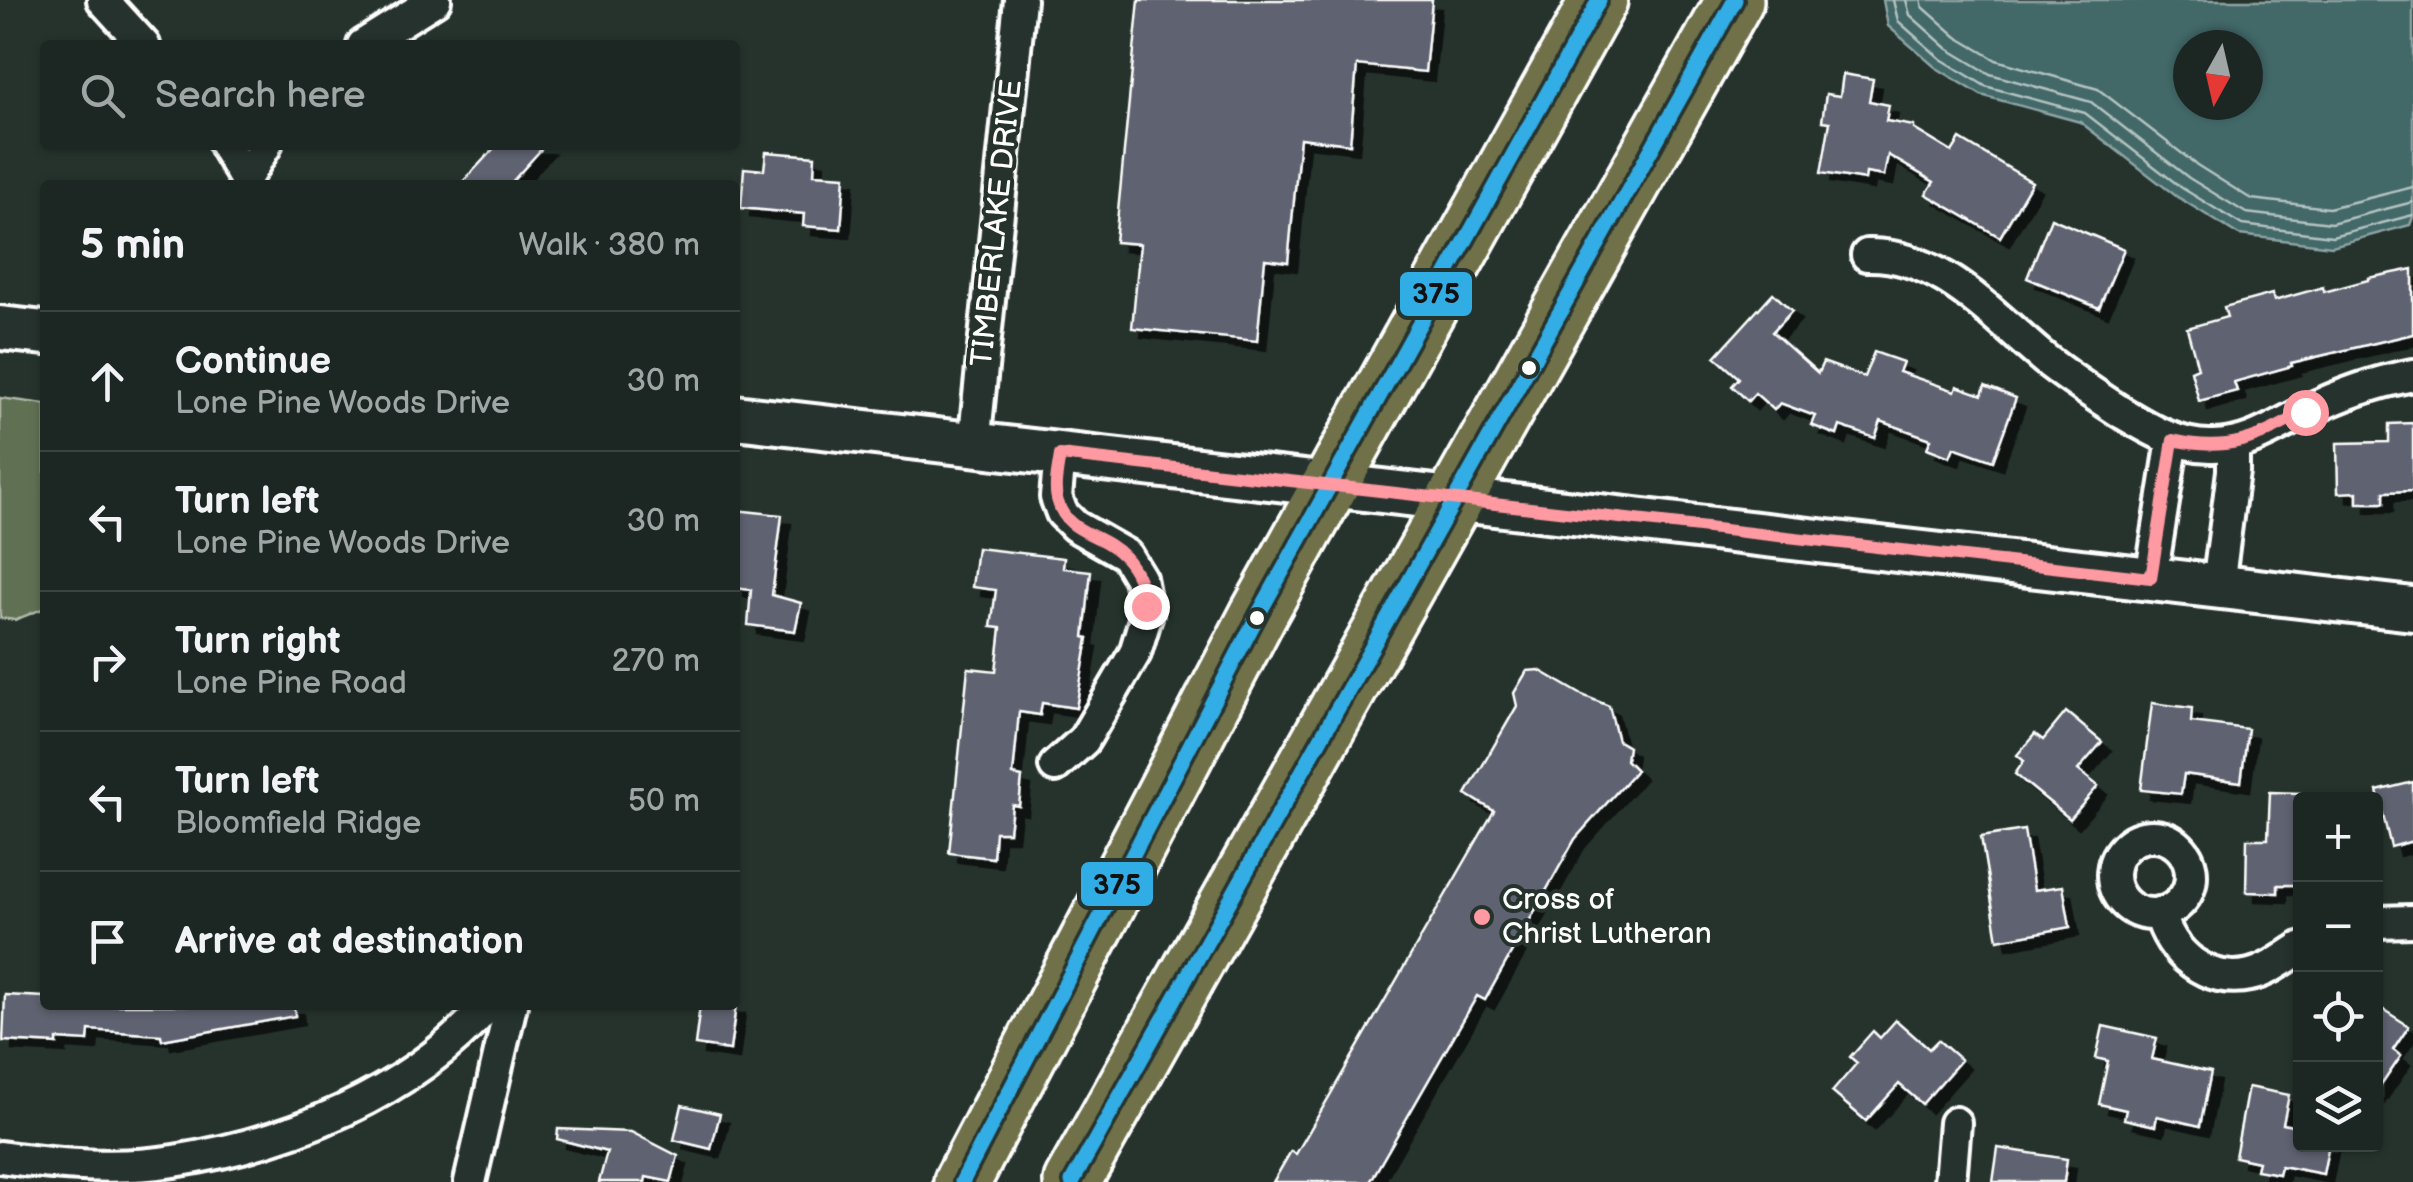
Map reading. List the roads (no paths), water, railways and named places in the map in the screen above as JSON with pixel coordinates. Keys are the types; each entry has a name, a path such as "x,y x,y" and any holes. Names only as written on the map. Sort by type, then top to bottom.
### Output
{"highway":[{"path":"979,1169 1124,868 1328,485 1599,0"},
{"path":"1072,1182 1735,0"}],"street":[{"path":"104,0 140,40"},
{"path":"371,40 435,0"},
{"name":"TIMBERLAKE DRIVE","path":"974,446 1020,0"},
{"path":"228,150 244,180"},
{"path":"246,180 263,150"},
{"path":"1867,255 1892,254 1916,261 1953,282 2064,374 2173,440 2213,446 2256,438 2337,398 2413,375"},
{"path":"0,328 40,332"},
{"path":"740,417 2413,609"},
{"path":"2151,578 2173,440"},
{"path":"2218,586 2233,444"},
{"path":"1055,766 1084,740 1135,653 1147,613 1140,578 1126,555 1075,526 1062,513 1056,497 1060,455"},
{"path":"2160,913 2171,944 2205,971 2248,976 2293,952"},
{"path":"2383,922 2413,922"},
{"path":"0,1157 64,1166 174,1161 276,1138 345,1111 410,1072 469,1027 484,1010"},
{"path":"470,1182 510,1010"},
{"path":"1950,1182 1956,1123"}],"water":[{"path":"1883,0 2413,0 2413,217 2410,225 2332,246 2239,235 2176,196 2080,122 1981,95 1935,67 1888,26"}],"place":[{"name":"Cross of Christ Lutheran","path":"1482,917"}]}
